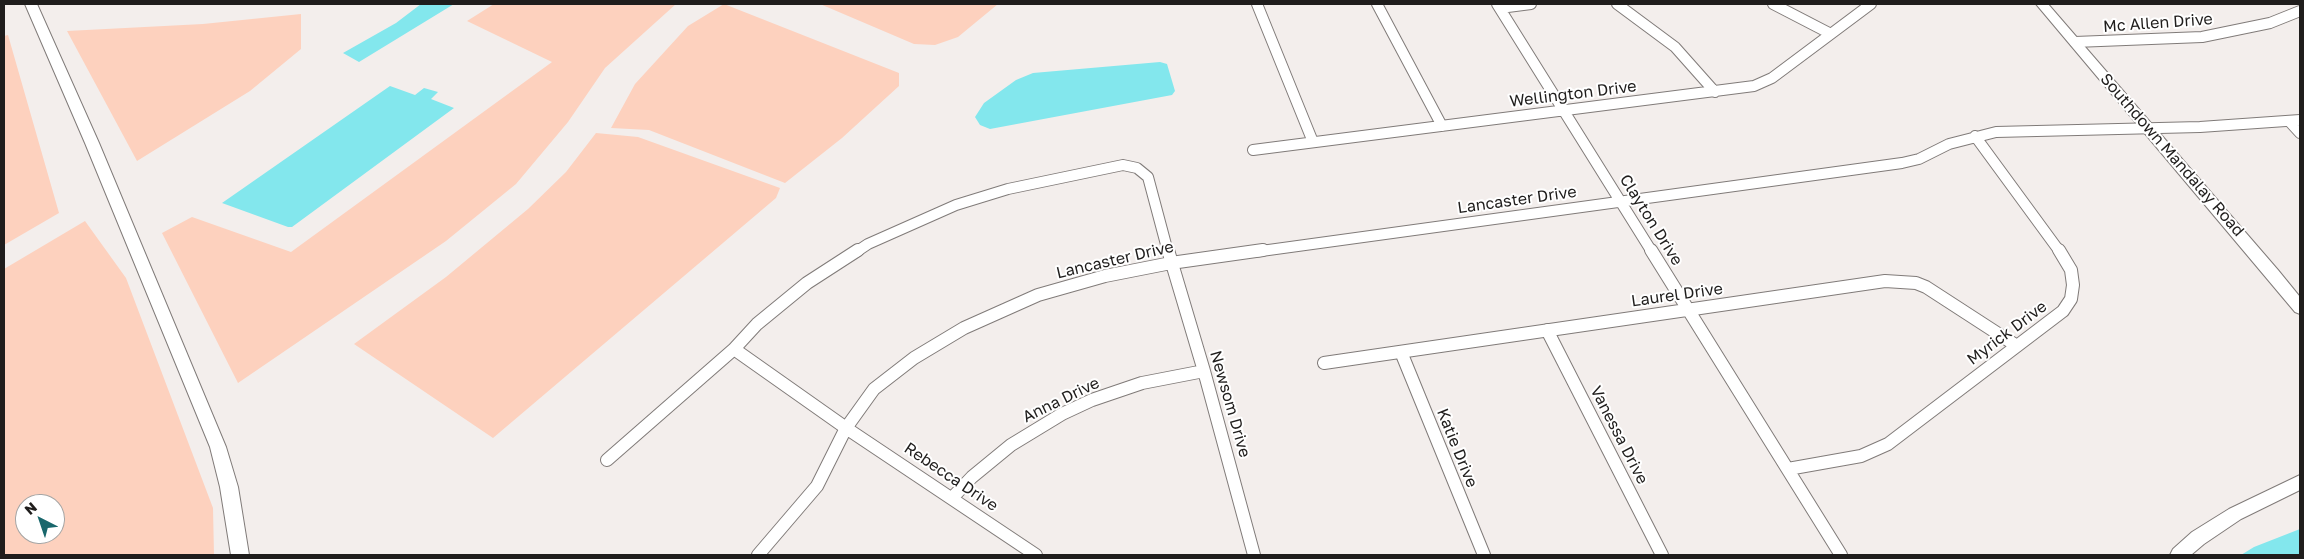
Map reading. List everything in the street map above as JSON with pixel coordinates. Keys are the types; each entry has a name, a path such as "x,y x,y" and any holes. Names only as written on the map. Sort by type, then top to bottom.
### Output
{"street":[{"path":"31,4 92,143 218,447 229,487 240,555"},
{"path":"1257,4 1313,142"},
{"path":"1377,4 1442,126"},
{"path":"1499,6 1531,4"},
{"path":"1618,4 1675,47 1715,92"},
{"path":"1772,4 1832,34"},
{"name":"Wellington Drive","path":"1252,150 1754,86 1772,78 1871,4"},
{"name":"Southdown Mandalay Road","path":"2042,4 2300,308"},
{"name":"Clayton Drive","path":"1499,6 1841,555"},
{"name":"Mc Allen Drive","path":"2075,42 2202,37 2270,23 2300,11"},
{"path":"2295,121 2300,132"},
{"name":"Lancaster Drive","path":"758,555 817,486 846,428 874,390 914,358 964,328 1038,295 1105,276 1171,263 1621,203 1902,163 1919,159 1949,144 1996,132 2149,128 2295,121"},
{"name":"Myrick Drive","path":"1788,469 1861,456 1888,444 2063,311 2071,299 2073,285 2071,270 2066,260 1975,136"},
{"name":"Newsom Drive","path":"607,460 734,349 757,324 807,283 868,244 956,205 1008,189 1123,165 1138,168 1148,177 1171,263 1204,371 1254,555"},
{"name":"Laurel Drive","path":"1324,363 1898,280 1916,283 1940,294 2017,346"},
{"name":"Vanessa Drive","path":"1547,330 1662,555"},
{"name":"Rebecca Drive","path":"734,349 846,428 1036,555"},
{"name":"Katie Drive","path":"1401,352 1484,555"},
{"name":"Anna Drive","path":"952,498 972,478 1011,445 1062,414 1092,400 1142,383 1204,371"},
{"path":"2180,555 2198,538 2235,514 2300,482"}],"shaded area":[{"path":"494,4 676,4 605,68 568,122 516,184 446,241 238,383 162,233 192,217 291,252 552,62 467,21"},
{"path":"724,4 899,73 899,86 842,138 785,183 649,130 611,128 635,84 688,26"},
{"path":"820,4 998,4 958,37 935,45 914,44"},
{"path":"301,14 301,49 250,91 137,161 67,31 203,24"},
{"path":"8,35 59,213 4,245 4,36"},
{"path":"596,133 638,137 780,188 776,198 493,438 354,344 446,277 528,209 566,172"},
{"path":"85,221 126,278 213,508 214,555 4,555 4,269"}],"water":[{"path":"421,4 454,4 359,62 343,53 396,23"},
{"path":"1160,62 1167,64 1175,91 1172,95 990,129 980,125 975,117 984,103 1016,80 1033,73"},
{"path":"390,86 415,95 424,88 438,92 431,99 454,108 292,227 222,203"},
{"path":"2300,529 2300,555 2241,555 2254,547"}]}
